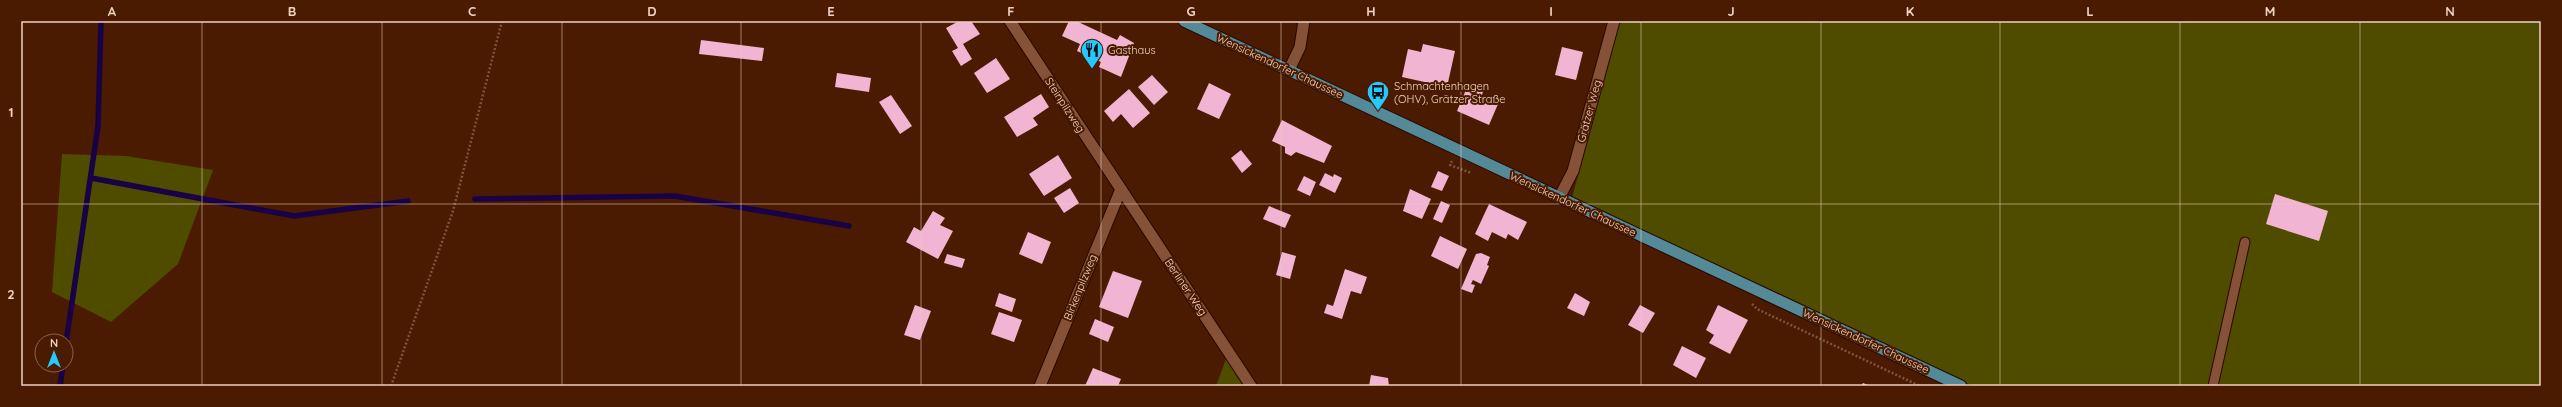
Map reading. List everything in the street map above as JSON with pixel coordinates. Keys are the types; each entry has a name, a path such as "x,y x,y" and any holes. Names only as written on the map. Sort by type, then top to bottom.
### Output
{"main road":[{"name":"Wensickendorfer Chaussee","path":"1184,21 1961,386"}],"street":[{"name":"Steinpilzweg","path":"1010,21 1120,189"},
{"path":"1289,70 1300,47 1304,21"},
{"name":"Grätzer Weg","path":"1559,198 1573,171 1614,21"},
{"name":"Birkenpilzweg","path":"1040,386 1120,189"},
{"name":"Berliner Weg","path":"1120,189 1251,386"}],"lane":[{"path":"2213,386 2245,242"}],"path":[{"path":"391,386 453,211 502,21"}],"shaded area":[{"path":"1619,21 2541,21 2541,386 1973,386 1572,198"},
{"path":"62,154 126,156 213,170 178,264 111,322 52,292"},
{"path":"1226,359 1243,386 1216,386"}],"building":[{"path":"959,21 971,21 980,34 963,44 972,59 961,66 952,51 958,48 946,28"},
{"path":"1069,21 1076,21 1117,40 1120,35 1134,43 1121,77 1099,67 1101,62 1077,51 1080,44 1062,36"},
{"path":"701,40 764,48 762,61 699,54"},
{"path":"1423,44 1455,51 1447,87 1402,77 1408,49 1421,52"},
{"path":"1562,47 1583,52 1576,80 1555,75"},
{"path":"996,58 1010,79 987,93 974,73"},
{"path":"837,73 871,78 869,92 835,87"},
{"path":"1152,75 1168,92 1154,105 1138,87"},
{"path":"1209,83 1231,94 1219,119 1197,109"},
{"path":"1468,85 1483,92 1481,97 1498,104 1489,125 1457,111"},
{"path":"1129,89 1150,113 1133,128 1121,114 1113,122 1104,111"},
{"path":"1041,94 1049,107 1033,118 1038,125 1017,137 1004,117"},
{"path":"891,95 912,126 900,134 879,102"},
{"path":"1282,120 1332,146 1324,163 1296,152 1291,156 1285,153 1285,147 1272,141"},
{"path":"1241,150 1252,164 1242,173 1231,158"},
{"path":"1058,155 1072,178 1044,196 1029,174"},
{"path":"1438,171 1449,176 1442,191 1431,187"},
{"path":"1325,173 1333,177 1334,174 1342,178 1335,193 1319,185"},
{"path":"1304,176 1316,182 1310,196 1297,190"},
{"path":"1070,188 1079,203 1064,213 1054,198"},
{"path":"1410,189 1431,199 1422,219 1403,211"},
{"path":"2275,194 2328,211 2319,241 2266,224"},
{"path":"1441,201 1450,205 1442,223 1433,219"},
{"path":"1489,204 1527,222 1518,240 1508,234 1506,239 1492,232 1488,241 1475,234"},
{"path":"1269,206 1291,215 1285,228 1263,219"},
{"path":"933,211 945,218 940,225 953,231 938,259 906,242 914,227 921,231"},
{"path":"1028,232 1051,242 1042,264 1019,254"},
{"path":"1440,236 1467,249 1458,269 1431,256"},
{"path":"1282,252 1296,256 1290,279 1276,275"},
{"path":"1481,253 1490,257 1487,265 1489,266 1481,284 1473,280 1471,284 1475,285 1472,293 1461,289 1476,254"},
{"path":"947,254 965,259 962,268 944,263"},
{"path":"1345,269 1367,277 1361,294 1351,291 1342,319 1324,313 1327,304 1333,306"},
{"path":"1113,271 1142,281 1128,318 1099,307"},
{"path":"999,293 1016,299 1012,312 995,306"},
{"path":"1575,293 1590,302 1584,316 1567,308"},
{"path":"915,305 931,311 920,340 904,335"},
{"path":"1640,305 1655,313 1643,333 1628,325"},
{"path":"1718,305 1748,320 1730,354 1709,343 1714,335 1706,330"},
{"path":"999,312 1022,320 1014,342 991,334"},
{"path":"1095,319 1114,327 1108,342 1089,334"},
{"path":"1682,346 1706,358 1696,378 1673,365"},
{"path":"1093,368 1121,379 1118,386 1085,386"},
{"path":"1371,375 1388,378 1389,386 1369,386"},
{"path":"1863,383 1870,386 1861,386"}],"waterway":[{"path":"67,333 98,126 101,21"},
{"path":"91,178 294,216 408,201"},
{"path":"475,199 675,196 849,226"},
{"path":"60,386 62,373"}],"place":[{"name":"Gasthaus","path":"1092,70"},
{"name":"Schmachtenhagen (OHV), Grätzer Straße","path":"1378,112"}]}
